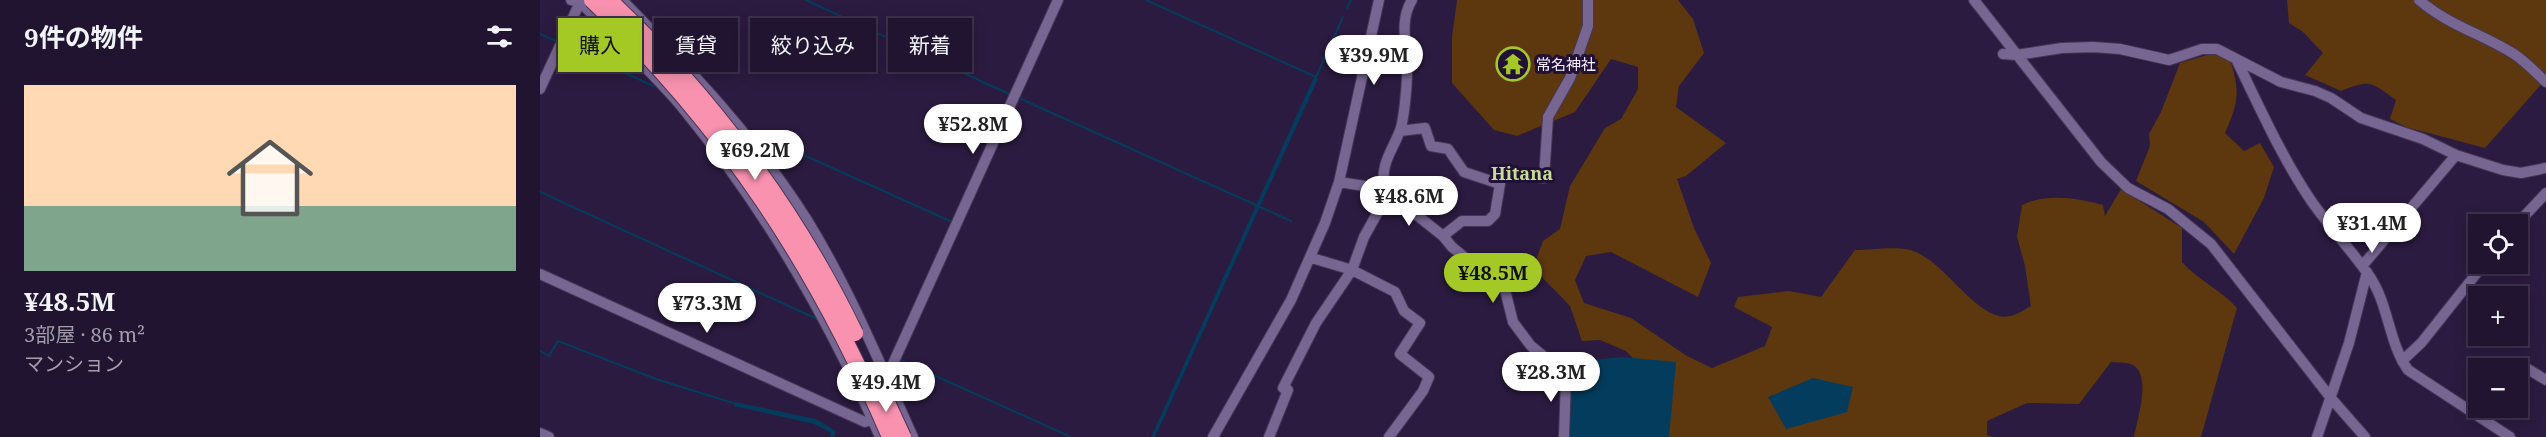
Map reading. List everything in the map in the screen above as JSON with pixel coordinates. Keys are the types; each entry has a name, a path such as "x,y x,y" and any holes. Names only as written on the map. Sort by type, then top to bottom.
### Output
{"highway":[{"path":"609,0 709,107 774,195 842,306 903,437"},
{"path":"581,1 626,33 705,121 762,197 790,240 836,321 890,437"}],"street":[{"path":"622,0 678,57 778,176 816,236 876,352 913,437"},
{"path":"873,419 886,378 1058,0"},
{"path":"1213,437 1291,300 1312,258 1339,182 1379,0"},
{"path":"1269,437 1288,390 1283,388 1316,324 1352,270 1364,237 1386,192 1382,171 1400,131 1407,74 1405,30 1407,9 1413,0"},
{"path":"1443,236 1462,221 1488,221 1495,214 1502,171 1544,178 1548,117 1570,78 1588,26 1588,0"},
{"path":"1974,0 2114,175 2128,188 2168,209 2211,244 2330,397 2365,437"},
{"path":"2419,0 2433,12 2458,27 2514,54 2546,82"},
{"path":"540,89 581,1 680,106 751,200 825,318 880,437"},
{"path":"2003,54 2017,55 2062,48 2093,47 2120,49 2169,60 2210,47 2281,82 2331,98 2376,125 2423,139 2456,155 2512,172 2521,173 2546,168"},
{"path":"2237,60 2254,98 2307,192 2365,269 2381,300 2402,361 2408,370 2510,437"},
{"path":"1400,131 1425,128 1431,146 1448,149 1464,172 1500,184"},
{"path":"2321,436 2330,397 2349,343 2365,269 2456,155"},
{"path":"1339,182 1386,192 1402,201 1504,290 1513,322 1531,346 1563,372 1566,378 1564,437"},
{"path":"2526,214 2546,193"},
{"path":"1312,258 1352,270 1395,292 1404,311 1420,323 1400,354 1429,376 1423,391 1389,437"},
{"path":"540,273 865,422 873,419"},
{"path":"2402,361 2422,342 2476,274"},
{"path":"2528,369 2546,380"},
{"path":"540,433 549,437"}],"shaded area":[{"path":"1457,0 1678,0 1693,19 1704,53 1679,86 1676,107 1726,143 1686,176 1677,179 1694,228 1711,263 1698,297 1611,252 1586,256 1575,280 1584,303 1631,318 1687,356 1712,368 1765,346 1772,327 1734,307 1738,297 1789,291 1821,297 1855,250 1898,248 1923,255 1986,310 1998,316 2010,316 2031,306 2025,266 2017,237 2022,205 2052,198 2083,200 2103,205 2105,216 2121,189 2182,228 2182,262 2237,308 2201,437 2134,437 2142,398 2141,377 2138,369 2131,364 2111,362 2079,404 2027,403 1987,421 1987,435 1993,437 1662,437 1652,379 1626,351 1600,340 1582,341 1570,306 1533,268 1543,241 1560,229 1570,186 1605,128 1621,119 1638,89 1638,67 1611,59 1575,112 1517,136 1494,130 1452,83 1452,37"},
{"path":"2287,0 2546,0 2546,79 2485,148 2406,127 2390,119 2396,100 2375,86 2365,84 2341,91 2305,75 2323,53 2303,32 2289,23"},
{"path":"2214,53 2230,59 2237,88 2233,113 2225,133 2244,151 2260,143 2274,167 2264,198 2234,254 2204,222 2136,181 2150,146 2149,134 2161,112 2180,63"}],"water":[{"path":"1315,75 1318,79 1155,437 1151,437"},
{"path":"1622,357 1676,362 1669,437 1566,437 1565,371 1591,360"},
{"path":"1813,378 1853,387 1847,412 1786,429 1768,397"},
{"path":"735,402 816,419 836,431 834,437 830,437 831,433 814,424 734,406"}],"waterway":[{"path":"806,0 1009,94"},
{"path":"1146,0 1316,77"},
{"path":"1347,8 1351,0"},
{"path":"1316,77 1343,17"},
{"path":"540,34 556,41"},
{"path":"623,72 653,86"},
{"path":"1021,99 1291,221"},
{"path":"748,130 950,221"},
{"path":"540,192 817,319"},
{"path":"540,351 549,356 558,341 656,379 736,404"},
{"path":"898,359 1071,437"}],"place":[{"name":"常名神社","path":"1513,64"}],"district":[{"name":"Hitana","path":"1522,173"}]}
